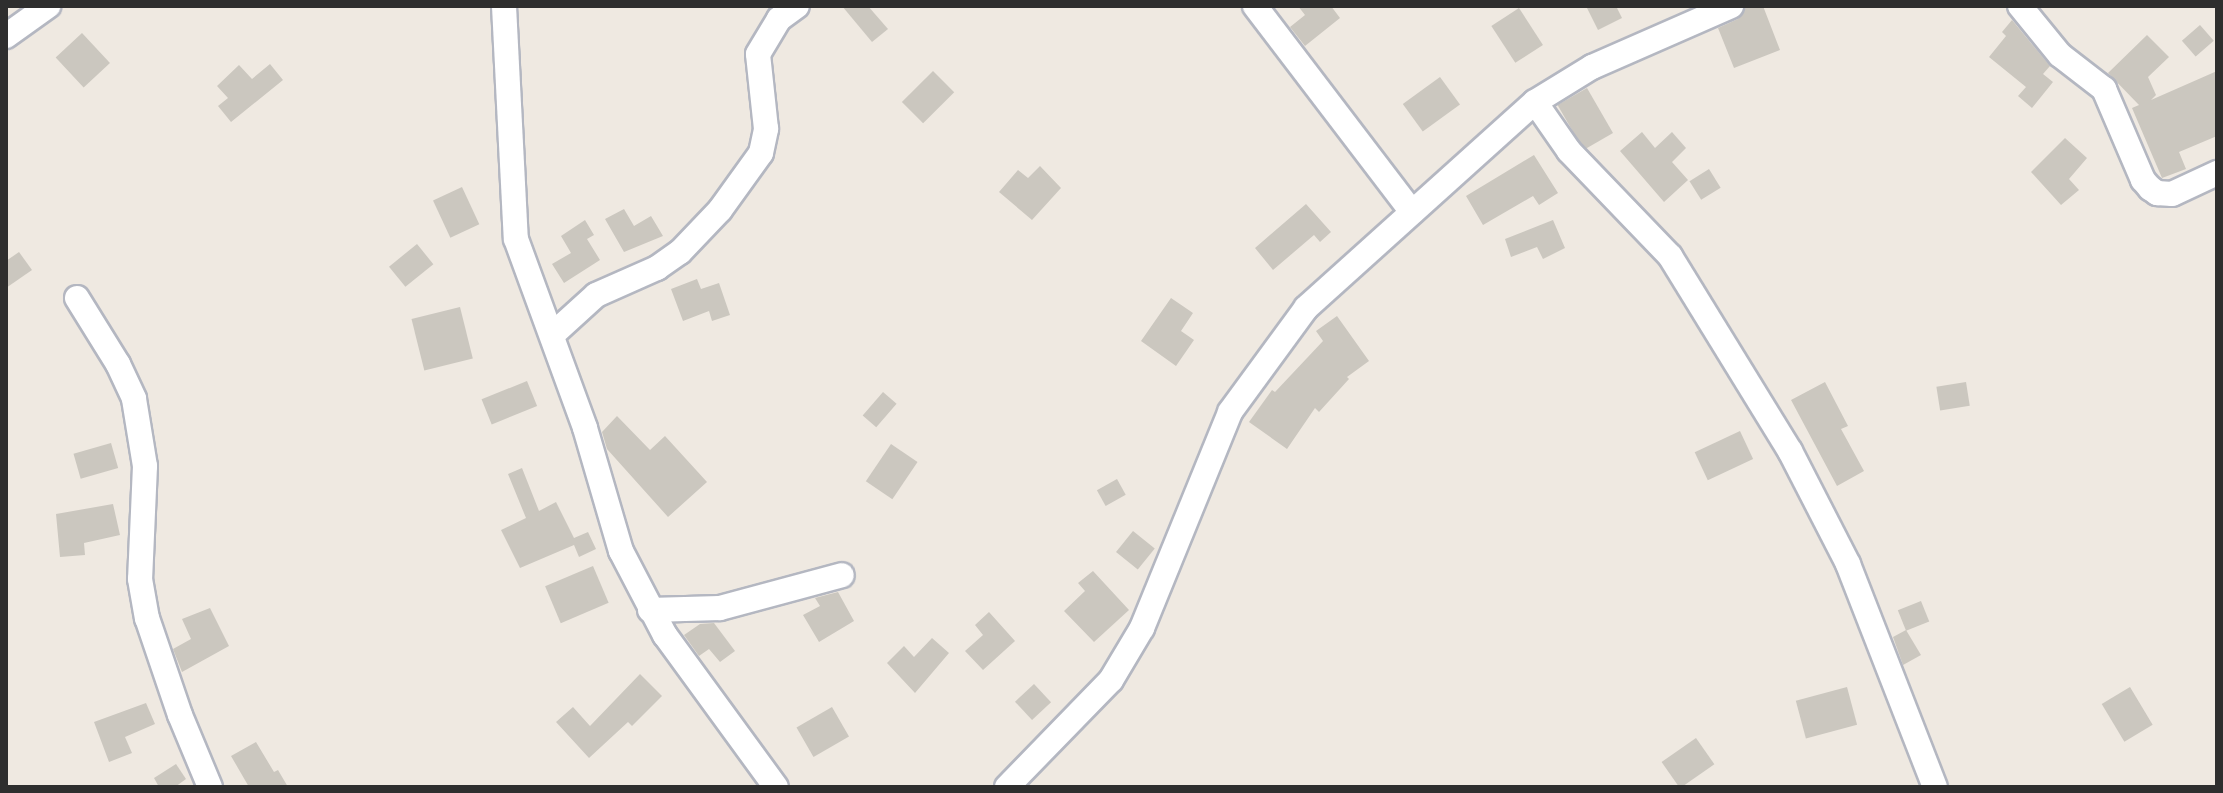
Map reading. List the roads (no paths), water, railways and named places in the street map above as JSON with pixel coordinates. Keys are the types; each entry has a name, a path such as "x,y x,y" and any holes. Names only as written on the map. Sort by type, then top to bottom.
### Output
{"street":[{"path":"6,36 48,6"},
{"path":"504,6 516,239 552,335 621,551 650,610 691,673 776,787"},
{"path":"552,335 596,295 657,268 680,252 739,184 761,153 766,129 758,54 779,19 797,6"},
{"path":"1255,6 1412,212"},
{"path":"1007,787 1111,680 1142,628 1230,412 1306,308 1535,102 1614,56 1731,6"},
{"path":"2020,6 2060,55 2104,89 2143,180 2150,188 2157,193 2172,194 2217,173"},
{"path":"1535,102 1569,151 1670,256 1790,451 1848,564 1935,787"},
{"path":"77,298 118,364 134,399 145,466 140,554 147,618 180,715 210,787"},
{"path":"650,610 720,608 842,575"}]}
